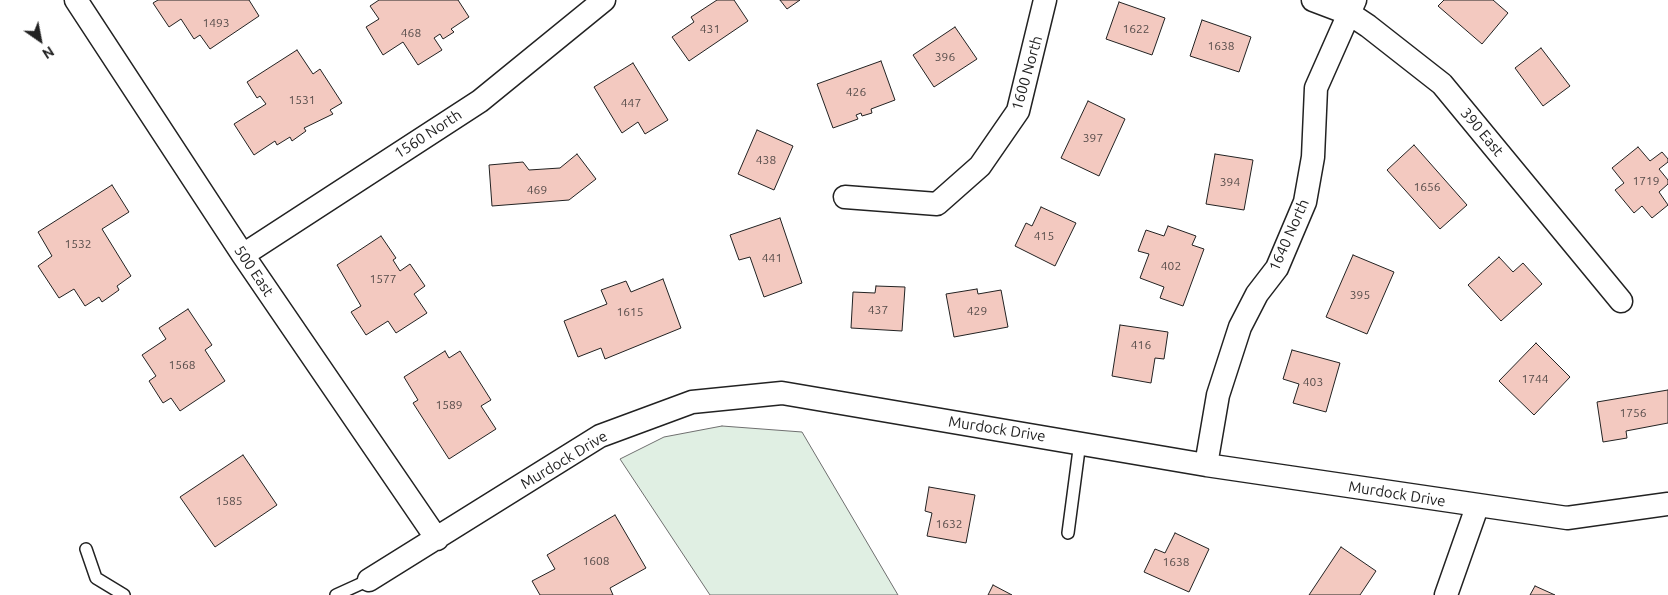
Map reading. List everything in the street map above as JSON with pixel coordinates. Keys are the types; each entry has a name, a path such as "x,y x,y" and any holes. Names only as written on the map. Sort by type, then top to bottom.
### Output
{"street":[{"name":"500 East","path":"76,0 243,255 437,539"},
{"name":"1560 North","path":"243,255 480,100 604,0"},
{"name":"1600 North","path":"845,197 937,204 980,166 1018,111 1046,0"},
{"name":"390 East","path":"1313,0 1353,7 1368,26 1442,84 1621,301"},
{"name":"1640 North","path":"1206,465 1218,395 1240,327 1257,294 1276,268 1305,202 1313,157 1316,88 1353,7"},
{"name":"Murdock Drive","path":"369,580 600,436 692,402 782,393 1080,442 1206,465 1567,518 1668,504"},
{"path":"1446,595 1477,506"}],"lane":[{"path":"1068,534 1080,442"},
{"path":"86,549 96,578 124,595"},
{"path":"336,595 369,580"}],"green space":[{"path":"722,426 802,432 898,595 710,595 620,459 664,437"}],"building":[{"path":"158,0 249,0 259,16 210,49 200,35 194,39 181,19 169,27 153,3"},
{"path":"379,0 458,0 469,17 451,29 454,32 443,39 440,34 434,38 442,50 418,65 403,42 383,55 366,27 379,19 370,6"},
{"path":"717,0 734,0 748,21 689,61 672,37 694,22 691,17"},
{"path":"780,0 800,0 787,9"},
{"path":"1444,0 1493,0 1508,13 1482,44 1438,6"},
{"path":"1119,2 1165,18 1152,55 1106,39"},
{"path":"1202,20 1251,37 1239,72 1190,56"},
{"path":"955,27 977,59 934,87 913,55"},
{"path":"1541,48 1570,86 1543,106 1515,68"},
{"path":"297,50 313,74 320,69 342,103 330,110 333,114 304,128 306,131 292,141 290,137 277,145 275,141 254,155 234,124 266,104 260,96 257,98 247,82"},
{"path":"881,61 895,100 871,109 872,113 862,116 861,113 856,115 858,119 833,128 817,84"},
{"path":"633,63 668,120 645,134 638,122 622,133 594,87"},
{"path":"1088,101 1125,119 1099,176 1061,158"},
{"path":"757,130 793,146 774,190 738,174"},
{"path":"1414,145 1467,205 1440,229 1387,170"},
{"path":"1638,147 1650,161 1662,152 1668,159 1668,162 1659,169 1668,180 1668,184 1659,192 1668,205 1652,218 1642,206 1634,213 1615,190 1624,183 1612,168"},
{"path":"577,154 596,179 569,200 492,206 489,165 523,162 529,170 560,168"},
{"path":"1215,154 1253,160 1244,210 1206,204"},
{"path":"112,185 129,212 102,229 131,276 117,286 119,290 102,302 99,297 85,306 74,289 59,298 38,266 52,256 38,232"},
{"path":"1041,207 1076,223 1055,266 1015,246 1026,223 1032,226"},
{"path":"780,218 802,283 764,297 750,257 739,260 730,235"},
{"path":"1168,226 1196,236 1192,245 1204,249 1183,306 1160,298 1164,287 1140,278 1149,254 1138,251 1146,230 1164,236"},
{"path":"381,236 396,258 393,260 400,271 410,264 425,286 414,294 427,313 396,333 388,321 366,335 351,312 361,306 337,265"},
{"path":"1353,255 1394,272 1367,334 1326,317"},
{"path":"1499,257 1513,272 1523,263 1542,284 1501,321 1468,285"},
{"path":"663,279 681,328 605,359 601,348 578,357 564,321 607,304 601,290 626,281 631,292"},
{"path":"876,286 905,287 902,331 851,328 853,292 875,293"},
{"path":"977,289 978,294 1001,290 1008,327 954,337 946,294"},
{"path":"188,309 212,345 205,350 225,381 180,411 171,398 163,403 149,381 156,376 142,355 166,339 159,328"},
{"path":"1120,325 1168,332 1164,359 1155,358 1151,383 1112,376"},
{"path":"1536,343 1570,377 1534,415 1499,381"},
{"path":"1292,350 1340,363 1326,412 1293,403 1299,384 1283,379"},
{"path":"445,351 449,358 460,351 491,400 481,406 496,429 449,459 413,403 418,400 404,377"},
{"path":"1668,390 1668,423 1626,431 1627,438 1603,442 1597,402"},
{"path":"243,455 277,505 215,547 180,497"},
{"path":"929,487 975,495 966,543 927,536 932,513 925,511"},
{"path":"615,515 646,568 610,588 613,595 540,595 532,581 555,569 547,555"},
{"path":"1175,533 1209,549 1189,592 1144,572 1155,549 1165,553"},
{"path":"1341,547 1376,571 1360,595 1309,595"},
{"path":"993,585 1012,595 988,595"},
{"path":"1535,586 1555,595 1530,595"}]}
